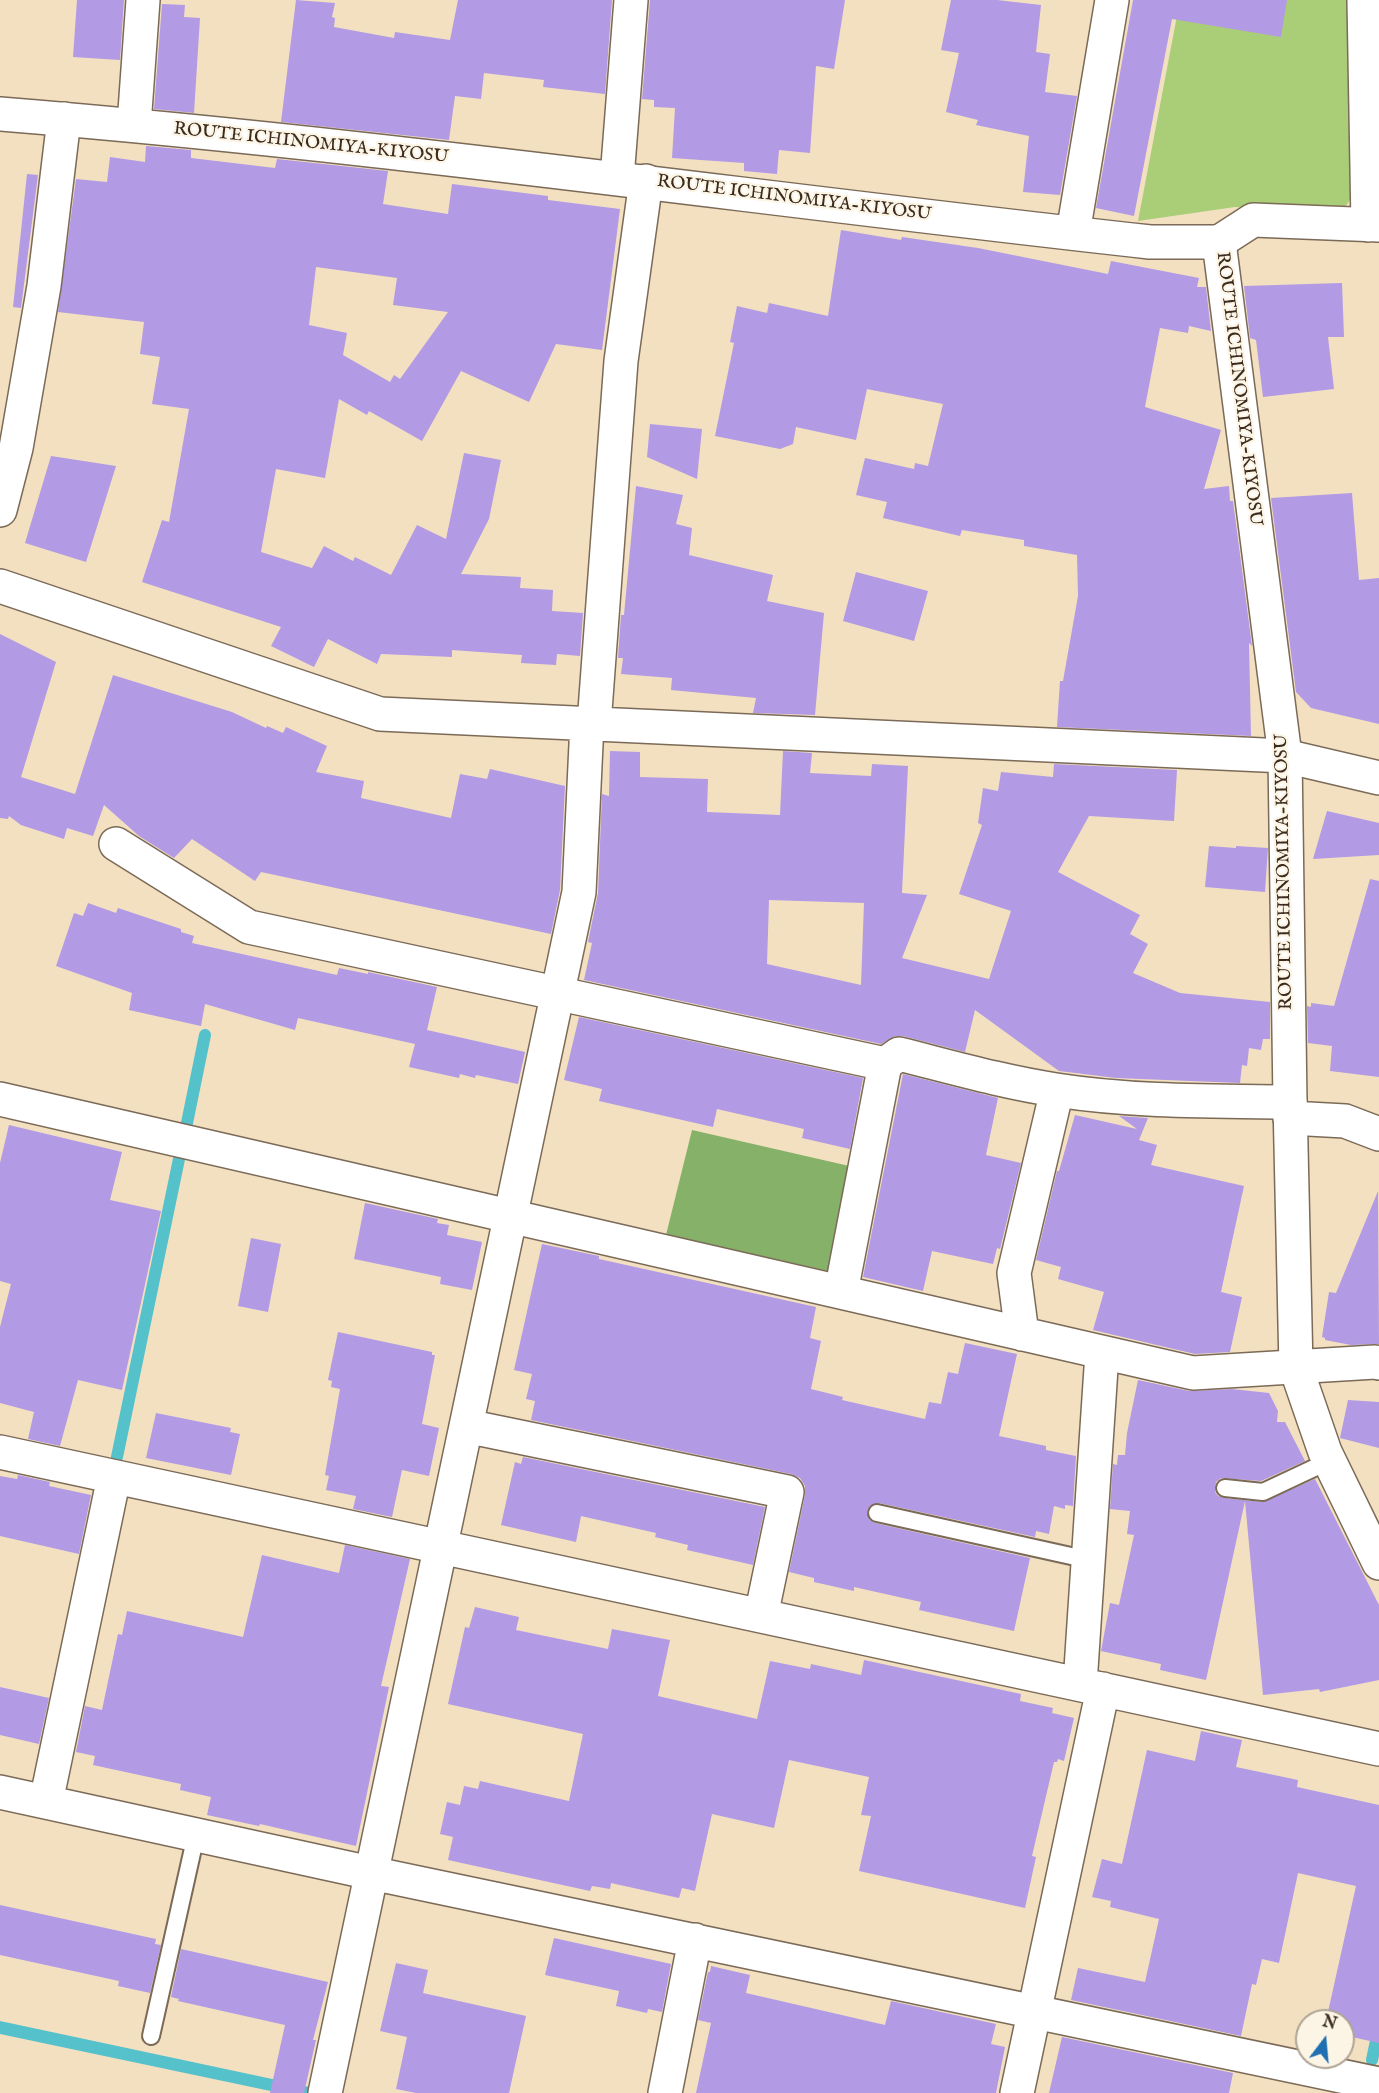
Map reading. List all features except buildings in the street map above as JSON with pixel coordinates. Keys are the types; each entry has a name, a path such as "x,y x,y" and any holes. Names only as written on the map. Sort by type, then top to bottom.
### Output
{"street":[{"path":"134,125 143,0"},
{"path":"326,2089 579,892 621,361 631,180 631,0"},
{"path":"1073,233 1112,0"},
{"path":"1219,242 1253,220 1373,225 1364,0"},
{"name":"ROUTE ICHINOMIYA-KIYOSU","path":"0,114 134,125 631,180 1150,242 1219,242 1285,756 1296,1368 1329,1461 1379,1563"},
{"path":"0,510 15,448 45,286 64,119"},
{"path":"0,586 380,714 1285,756 1379,778"},
{"path":"116,844 249,927 885,1064"},
{"path":"841,1292 885,1064 899,1054 993,1078 1057,1090 1290,1110 1345,1121 1379,1134"},
{"path":"1022,1334 1014,1273 1057,1090"},
{"path":"0,1099 1193,1373 1375,1362 1379,1364"},
{"path":"1017,2093 1035,2011 1091,1687 1089,1560 1102,1353"},
{"path":"466,1426 787,1492 761,1616"},
{"path":"0,1452 1379,1749"},
{"path":"46,1802 114,1477"},
{"path":"0,1792 371,1874 1379,2084"},
{"path":"665,2093 695,1940"}],"lane":[{"path":"1225,1488 1263,1492 1329,1461"},
{"path":"877,1513 1089,1560"},
{"path":"151,2036 196,1835"}],"green space":[{"path":"1180,0 1348,0 1353,196 1342,211 1235,207 1138,221"},
{"path":"692,1130 858,1168 837,1273 666,1235"}],"water":[{"path":"0,2021 338,2093 280,2093 0,2034"}],"waterway":[{"path":"187,1123 205,1035"},
{"path":"117,1457 179,1159"},
{"path":"1372,2060 1379,2026"}]}
